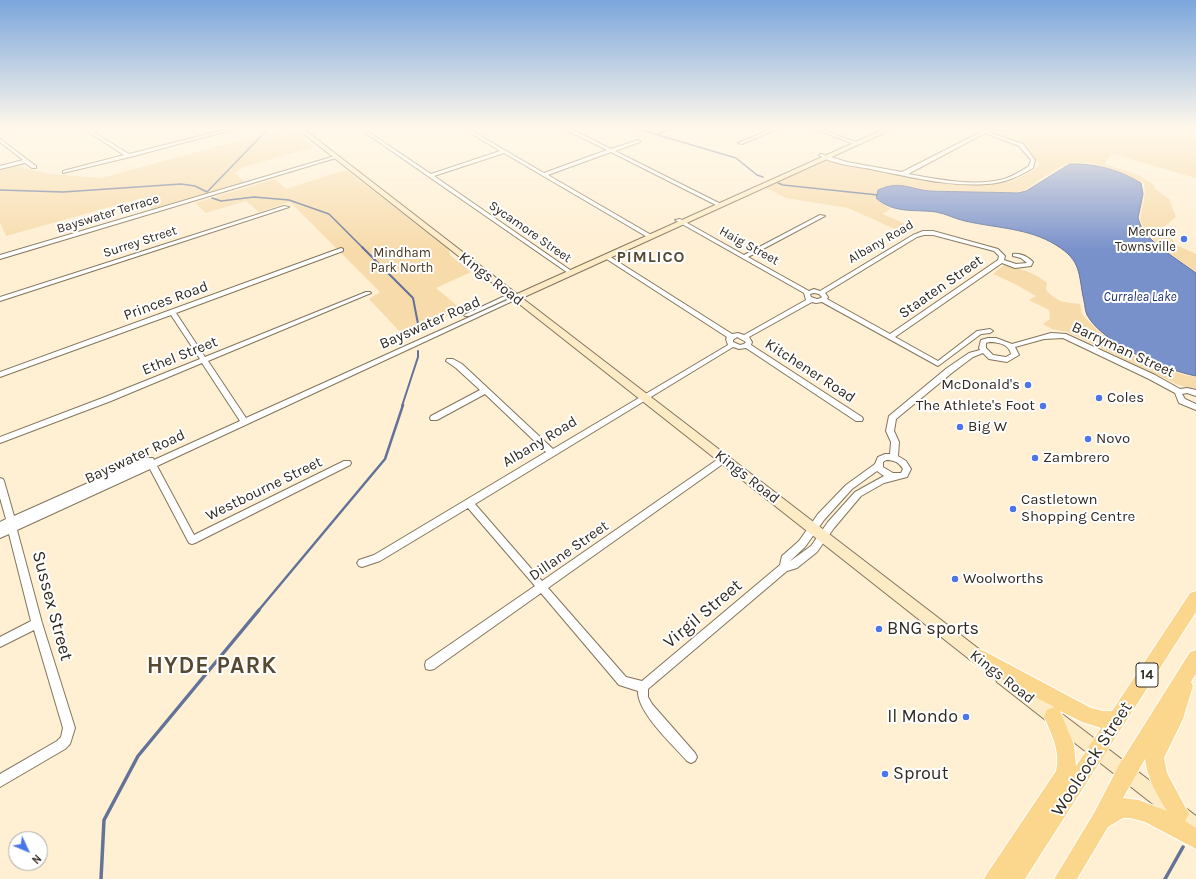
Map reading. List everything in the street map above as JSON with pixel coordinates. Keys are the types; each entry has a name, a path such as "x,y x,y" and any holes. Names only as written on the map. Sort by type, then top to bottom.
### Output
{"main road":[{"name":"Kings Road","path":"351,168 1196,827"},
{"name":"Bayswater Road","path":"568,271 607,257 680,221 797,168"},
{"name":"Bayswater Road","path":"514,296 649,236"},
{"name":"Woolcock Street","path":"1013,879 1196,598"},
{"path":"978,657 1088,716 1103,720 1117,720"},
{"path":"1179,814 1160,778 1154,764 1154,757 1174,719 1193,662"},
{"name":"14","path":"1065,879 1101,820 1126,772 1193,662"},
{"path":"995,879 1064,775 1068,761 1067,748 1053,716"},
{"path":"1101,820 1123,808 1130,808 1146,812 1196,839"}],"street":[{"path":"65,172 81,168"},
{"name":"Bayswater Terrace","path":"0,258 300,168"},
{"name":"Sycamore Street","path":"418,168 568,271"},
{"path":"430,176 454,168"},
{"path":"534,168 649,236"},
{"path":"545,174 561,168"},
{"path":"645,168 718,204"},
{"path":"872,168 959,182 989,183 1003,181 1030,168"},
{"path":"903,174 915,168"},
{"name":"Surrey Street","path":"0,299 286,207"},
{"path":"744,257 822,216"},
{"name":"Haig Street","path":"680,221 809,296"},
{"name":"Albany Road","path":"822,296 915,236 923,233 932,233 990,248 1002,259 1015,266 1029,266 1030,262 1028,260 1015,255"},
{"name":"Princes Road","path":"0,375 341,250"},
{"path":"607,257 731,337 738,335 745,338 749,342 747,346 738,348 732,345 729,341 731,337"},
{"name":"Staaten Street","path":"891,338 1002,259"},
{"path":"745,338 809,296 814,291 891,338 938,364 979,332 990,331"},
{"name":"Ethel Street","path":"0,440 368,293"},
{"name":"Bayswater Road","path":"0,534 12,525 514,296"},
{"path":"809,296 816,301 822,296"},
{"path":"172,312 243,420"},
{"name":"Barryman Street","path":"1011,346 1056,334 1074,339 1152,377 1179,392"},
{"path":"988,340 1000,341 1011,346 1015,352 1015,355 1007,360 997,359 984,351 982,345 988,340"},
{"name":"Albany Road","path":"362,563 377,558 732,345"},
{"name":"Kitchener Road","path":"747,346 859,419"},
{"path":"894,457 895,442 890,431 892,418 950,370 971,355 984,351"},
{"path":"450,361 459,366 552,454"},
{"path":"1196,393 1186,390 1179,392 1178,396 1182,401 1196,407"},
{"path":"434,418 485,391"},
{"path":"818,533 831,524 858,494 874,484 892,477 901,477 906,473 905,466 894,457 882,458 879,460 878,466 880,470 892,477"},
{"name":"Dillane Street","path":"430,665 724,459"},
{"name":"Westbourne Street","path":"151,461 192,540 347,463"},
{"path":"818,533 821,517 849,487 878,466"},
{"name":"Sussex Street","path":"0,481 37,623 69,728 66,740 54,750 0,781"},
{"path":"469,503 623,681 643,687 642,698 648,708 691,757"},
{"name":"Bayswater Road","path":"0,526 12,525"},
{"name":"Virgil Street","path":"643,687 784,567 794,565 814,549 818,533"},
{"path":"0,642 37,623"}],"green space":[{"path":"8,168 25,168 49,174 101,178 138,168 242,168 235,173 245,182 152,209 142,198 6,236 0,223 0,170"},
{"path":"807,168 865,168 919,179 975,184 1005,183 1021,177 1036,168 1058,168 1025,190 1017,192 930,190 898,185 892,185 877,190 875,198 890,209 883,214 917,229 906,234 848,208 786,198 764,187"},
{"path":"1109,168 1117,168 1139,175 1155,186 1154,188 1169,199 1176,217 1164,227 1164,231 1178,246 1196,254 1196,272 1164,249 1145,232 1140,219 1145,194 1144,183"},
{"path":"1161,168 1196,168 1196,178"},
{"name":"Mindham Park North","path":"346,170 448,248 450,255 471,272 436,288 460,308 459,311 403,335 369,299 380,292 290,202 259,212 246,201 206,213 195,203 275,179 286,189"},
{"path":"1004,265 1027,271 1042,279 1047,283 1046,290 1057,299 1080,304 1082,314 1097,330 1126,353 1184,375 1196,377 1196,390 1176,384 1067,332 1052,329 1043,324 1050,319 1049,310 1029,300 1036,296 993,274"}],"water":[{"name":"Curralea Lake","path":"1063,168 1107,168 1125,174 1141,183 1143,194 1138,218 1143,232 1162,249 1196,273 1196,376 1152,362 1120,345 1106,336 1095,326 1086,313 1078,268 1075,262 1064,251 1046,239 1012,229 965,221 936,212 897,209 890,207 876,198 878,190 899,185 930,191 1018,193 1026,191"}],"waterway":[{"path":"0,190 63,192 181,184 195,186 207,192 230,168"},
{"path":"748,168 757,175 763,177"},
{"path":"778,183 783,185 878,195"},
{"path":"212,198 221,201 254,197 289,200 329,214 413,298 419,329"},
{"path":"402,406 418,357 418,351"},
{"path":"258,611 385,459 403,405"},
{"path":"101,879 104,820 138,756 259,610"},
{"path":"1165,879 1183,847"}],"place":[{"name":"Mercure Townsville","path":"1184,239"},
{"name":"McDonald's","path":"1028,385"},
{"name":"Coles","path":"1099,398"},
{"name":"The Athlete's Foot","path":"1043,406"},
{"name":"Big W","path":"960,427"},
{"name":"Novo","path":"1088,439"},
{"name":"Zambrero","path":"1035,458"},
{"name":"Castletown Shopping Centre","path":"1013,509"},
{"name":"Woolworths","path":"955,579"},
{"name":"BNG sports","path":"879,629"},
{"name":"Il Mondo","path":"966,717"},
{"name":"Sprout","path":"885,774"}],"district":[{"name":"PIMLICO","path":"651,257"},
{"name":"HYDE PARK","path":"212,666"}]}
